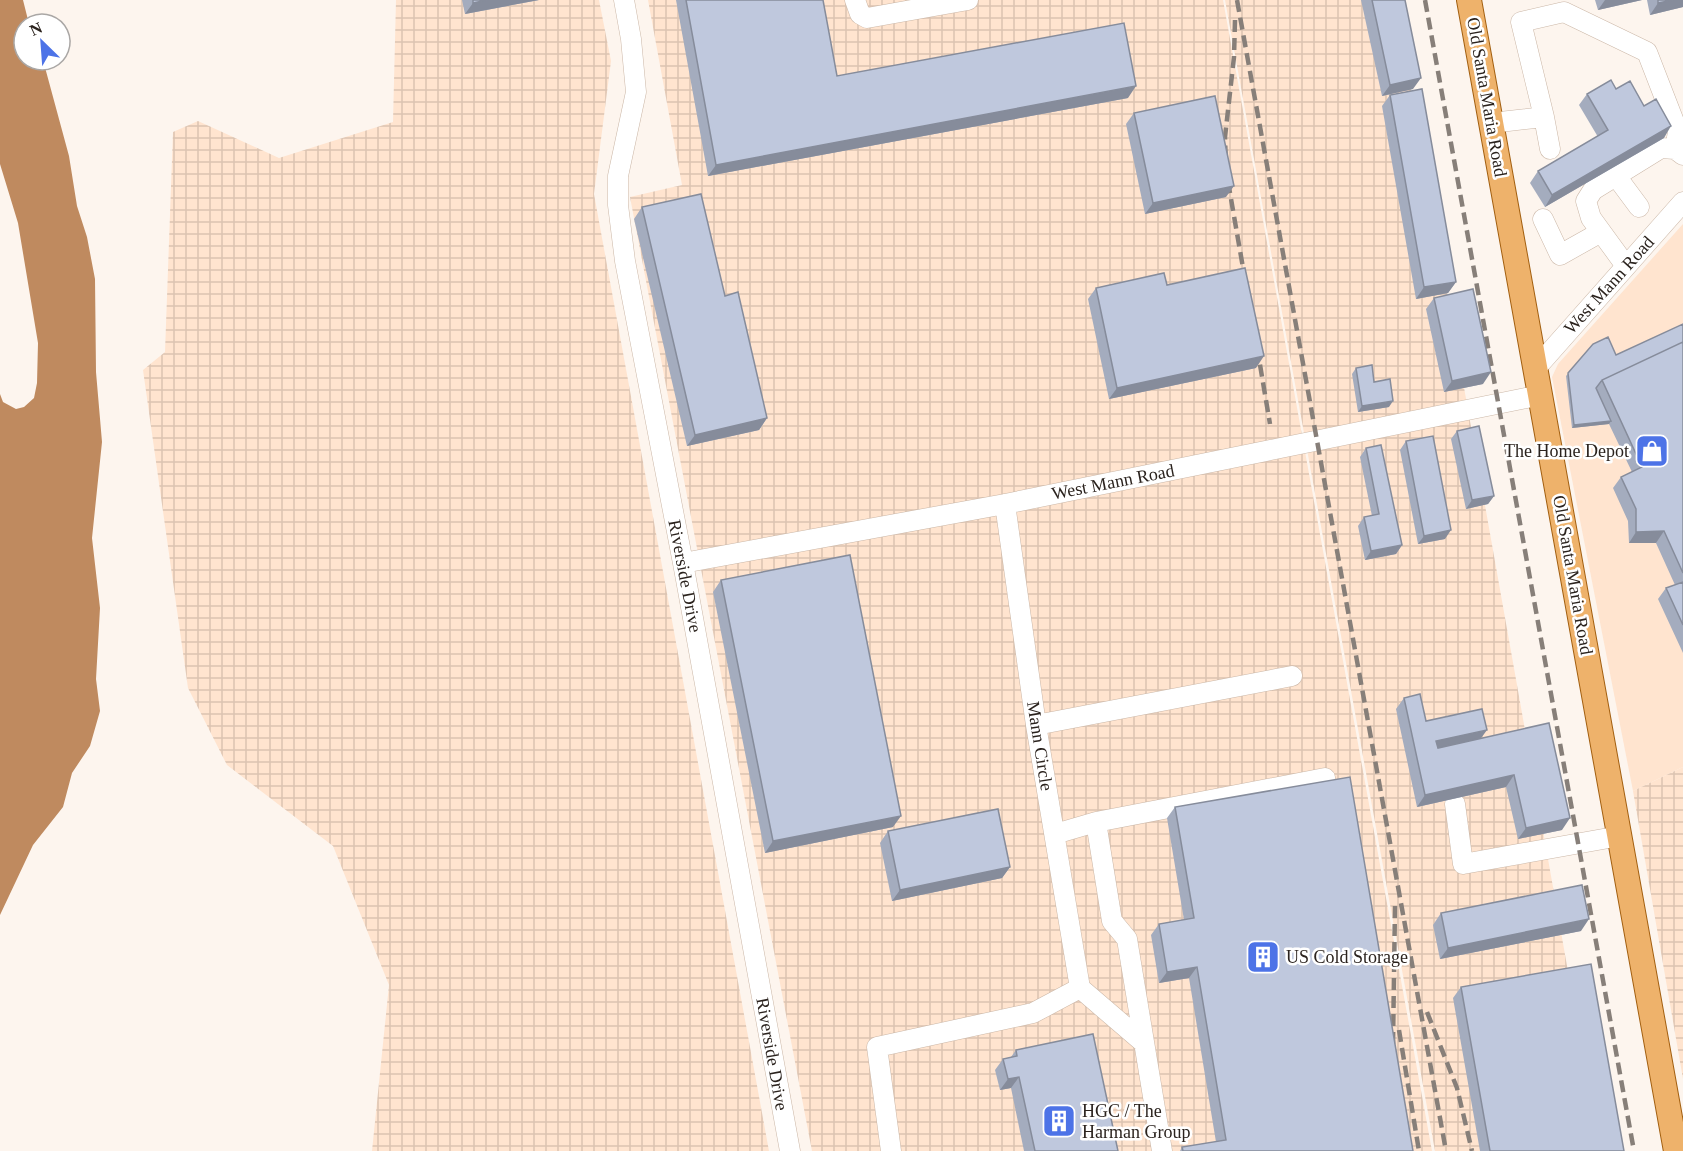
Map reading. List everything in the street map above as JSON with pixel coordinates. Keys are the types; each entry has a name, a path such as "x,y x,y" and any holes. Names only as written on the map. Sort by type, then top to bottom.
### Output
{"main road":[{"name":"Old Santa Maria Road","path":"1469,0 1676,1151"}],"street":[{"name":"Riverside Drive","path":"624,0 631,39 636,92 618,176 618,205 625,261 683,563 790,1151"},
{"path":"855,0 860,14 867,18 968,0"},
{"path":"1550,148 1521,22 1564,12 1647,52 1678,132 1679,152 1661,148 1593,190 1586,201 1591,218 1626,266"},
{"path":"1491,123 1544,117"},
{"path":"1616,176 1640,207"},
{"name":"West Mann Road","path":"1536,368 1683,202"},
{"path":"1543,219 1560,255 1601,232"},
{"name":"West Mann Road","path":"683,563 1005,504 1541,394"},
{"name":"Mann Circle","path":"1005,504 1036,725 1080,988"},
{"path":"1036,725 1292,676"},
{"path":"1055,834 1096,822 1324,778"},
{"path":"1455,804 1463,864 1620,836"},
{"path":"1096,822 1112,921 1127,939 1162,1151"},
{"path":"891,1151 877,1047 1033,1013 1080,988 1144,1043"}],"shaded area":[{"path":"0,0 23,0 26,12 12,12 12,72 46,72 69,156 77,206 87,237 95,279 96,372 102,442 92,538 100,608 96,679 100,711 90,746 72,773 63,807 33,845 0,915 0,394 3,402 16,409 24,407 34,398 37,383 38,343 18,223 0,164"},
{"path":"396,0 599,0 611,61 594,194 769,1151 372,1151 389,985 333,846 227,765 188,688 143,370 165,352 173,132 198,121 279,158 393,122"},
{"path":"648,0 1223,0 1432,1151 812,1151 630,197 682,185"},
{"path":"1225,0 1395,0 1600,1151 1435,1151"},
{"path":"1683,224 1683,767 1633,791 1552,377 1558,364"},
{"path":"1683,767 1683,1079 1633,791"}],"building":[{"path":"686,0 823,0 837,76 1124,23 1136,86 716,165"},
{"path":"1372,0 1405,0 1421,78 1390,85"},
{"path":"1611,80 1616,89 1630,81 1644,106 1656,99 1671,126 1552,195 1538,171 1608,130 1587,94"},
{"path":"1422,89 1456,282 1424,287 1390,95"},
{"path":"1215,96 1234,186 1153,203 1134,113"},
{"path":"701,194 725,296 738,292 767,418 695,435 642,207"},
{"path":"1245,268 1264,356 1117,388 1096,288 1164,273 1167,285"},
{"path":"1473,289 1491,372 1452,381 1434,298"},
{"path":"1683,324 1683,342 1602,380 1596,388 1611,421 1574,425 1568,373 1593,344 1608,337 1616,355"},
{"name":"The Home Depot","path":"1683,342 1683,573 1664,531 1636,532 1636,509 1621,477 1642,467 1602,380"},
{"path":"1372,365 1374,382 1390,379 1393,401 1362,406 1356,368"},
{"path":"1479,426 1494,496 1472,500 1457,431"},
{"path":"1433,436 1451,530 1424,536 1406,441"},
{"path":"1381,445 1402,545 1371,551 1364,517 1379,514 1366,448"},
{"path":"850,555 901,816 773,841 721,580"},
{"path":"1683,582 1683,625 1666,588"},
{"path":"1420,694 1426,721 1482,709 1487,730 1436,741 1438,748 1549,723 1570,818 1526,828 1514,775 1425,795 1404,698"},
{"name":"US Cold Storage","path":"1350,777 1413,1151 1183,1151 1182,1147 1226,1140 1197,967 1167,972 1159,924 1194,918 1175,807"},
{"path":"998,809 1010,867 900,890 888,831"},
{"path":"1582,885 1589,919 1448,948 1441,913"},
{"path":"1591,964 1624,1151 1490,1151 1461,987"},
{"name":"HGC / The Harman Group","path":"1093,1034 1118,1151 1035,1151 1019,1077 1008,1079 1003,1059 1017,1056 1016,1050"}],"railway":[{"path":"1237,0 1446,1151"},
{"path":"1425,0 1634,1151"},
{"path":"1235,20 1234,57 1225,137 1226,170 1246,285"},
{"path":"1257,347 1270,424"},
{"path":"1393,1044 1395,906"},
{"path":"1427,1012 1457,1088 1472,1151"},
{"path":"1399,1030 1419,1151"}],"place":[{"name":"The Home Depot","path":"1652,451"},
{"name":"US Cold Storage","path":"1263,957"},
{"name":"HGC / The Harman Group","path":"1059,1121"}]}
